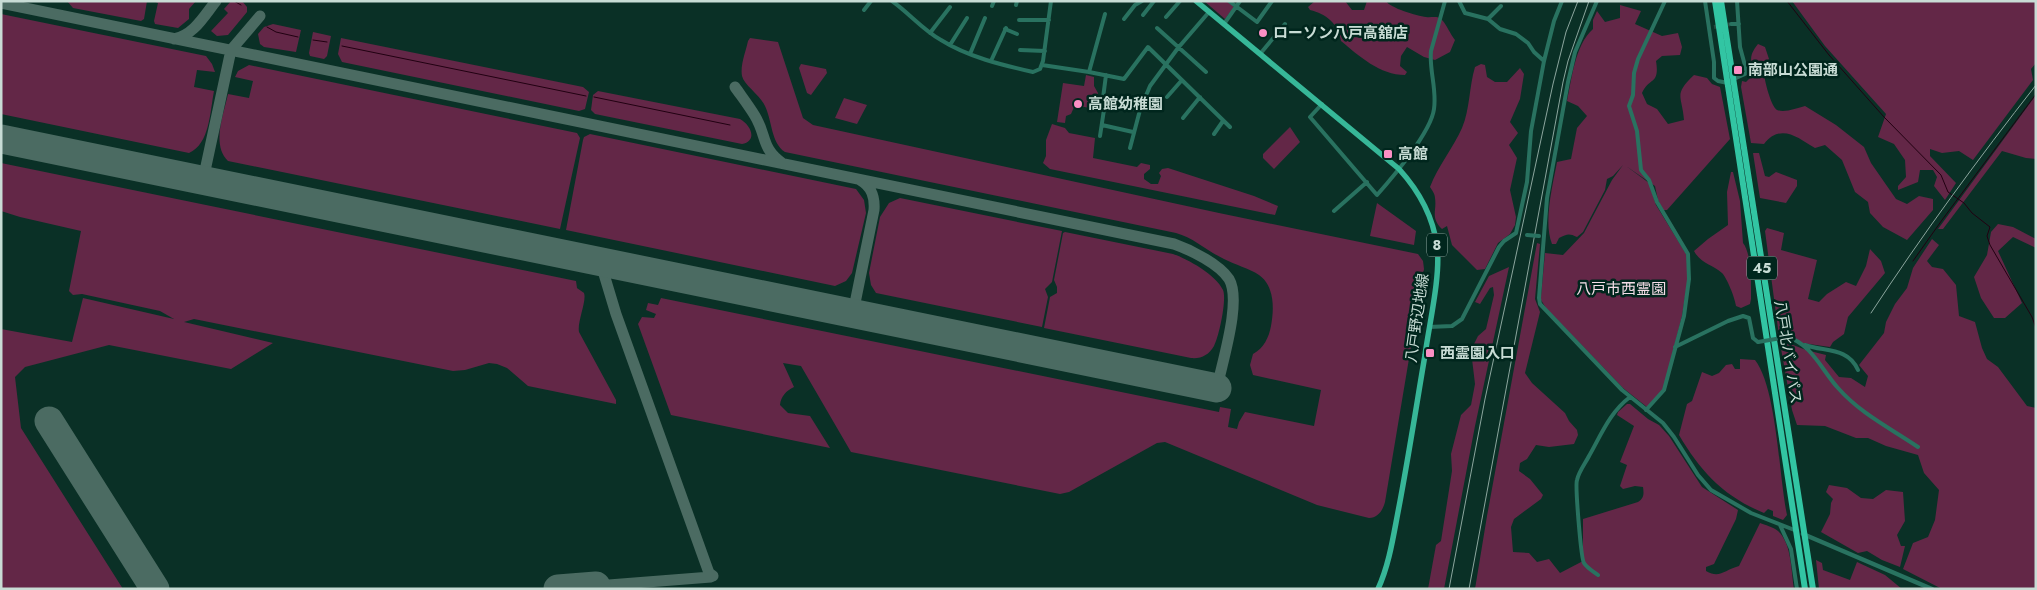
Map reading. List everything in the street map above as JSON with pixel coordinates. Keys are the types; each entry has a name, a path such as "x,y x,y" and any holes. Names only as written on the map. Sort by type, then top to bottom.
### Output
{"highway":[{"name":"八戸北バイパス","path":"1715,1 1731,81"},
{"name":"八戸北バイパス","path":"1721,1 1731,81 1800,533 1805,589"},
{"name":"八戸北バイパス","path":"1800,533 1813,589"}],"main road":[{"name":"八戸野辺地線","path":"1196,1 1399,169 1426,207 1435,233 1437,273 1429,327 1390,553 1378,589"}],"street":[{"path":"864,10 871,1"},
{"path":"892,1 930,33 950,45 991,61 1033,72 1040,69 1042,65 1051,1"},
{"path":"900,6 903,1"},
{"path":"1124,19 1135,5 1142,1"},
{"path":"1143,15 1154,1"},
{"path":"1166,18 1180,1"},
{"path":"1229,1 1256,22 1272,1"},
{"path":"1224,24 1240,1"},
{"path":"1322,104 1310,117 1367,182 1376,195 1399,169 1422,134 1434,110 1434,88 1430,60 1445,1"},
{"path":"1459,1 1465,13 1488,19 1495,27 1516,34 1528,43 1544,61"},
{"path":"1516,233 1527,182 1531,130 1540,91 1544,61 1554,21 1562,1"},
{"path":"1597,1 1575,52 1568,82 1542,236 1540,304 1583,351 1630,397 1669,430 1698,476 1711,490 1751,513 1932,589"},
{"path":"1646,410 1664,390 1687,301 1689,258 1656,202 1649,180 1641,170 1637,131 1629,106 1633,95 1634,73 1638,59 1665,1"},
{"path":"1705,1 1714,62 1714,78 1718,82 1731,81 1747,73 1740,47 1737,1"},
{"path":"1488,19 1501,6"},
{"path":"930,33 950,7"},
{"path":"1130,148 1132,132 1150,86 1178,48 1209,12"},
{"path":"1090,72 1105,14"},
{"path":"950,45 967,18"},
{"path":"970,54 985,18"},
{"path":"1019,20 1048,20"},
{"path":"1260,54 1285,24"},
{"path":"1730,24 1739,24"},
{"path":"1708,28 1714,27"},
{"path":"991,61 1006,28 1017,34"},
{"path":"1156,28 1206,72"},
{"path":"1042,65 1124,79 1148,47 1230,127"},
{"path":"1020,50 1045,51"},
{"path":"1100,136 1105,103 1103,98 1106,75"},
{"path":"1167,97 1182,80"},
{"path":"1183,118 1200,97"},
{"path":"1105,103 1140,110"},
{"path":"1214,134 1223,121"},
{"path":"1102,125 1132,132"},
{"path":"1334,211 1367,182"},
{"path":"1429,327 1452,326 1462,319 1499,247 1504,241 1516,233 1542,236"},
{"path":"1675,347 1728,321 1743,316 1749,318 1753,338 1758,342 1787,338 1800,344 1844,355 1852,359 1858,370"},
{"path":"1800,344 1852,404 1918,447"},
{"path":"1598,575 1583,562 1581,556 1581,528 1575,488 1579,473 1608,420 1630,397"},
{"path":"1780,525 1791,549 1796,589"}],"green space":[{"path":"67,1 147,1 144,19 141,21 73,8"},
{"path":"153,1 196,1 189,9 189,19 178,28 155,24 158,3"},
{"path":"231,1 242,1 247,7 247,12 228,35 217,36 211,31 228,13 224,9"},
{"path":"1204,1 1227,1 1234,7 1225,19"},
{"path":"1315,1 1345,1 1352,10 1364,10 1367,1 1386,1 1398,9 1410,13 1440,18 1455,40 1450,52 1435,60 1424,57 1407,47 1401,56 1400,66 1407,72 1405,75 1387,72 1370,64 1341,41 1334,24 1308,7"},
{"path":"1792,1 2036,1 2036,63 2031,69 2033,80 1973,160 1959,151 1942,153 1930,149 1930,156 1956,183 1945,200 1934,186 1937,177 1933,170 1920,170 1918,182 1898,190 1898,186 1906,177 1905,160 1894,144 1878,137 1886,114 1825,46"},
{"name":"八戸市西霊園","path":"1620,5 1641,11 1635,24 1662,36 1678,33 1682,47 1680,55 1662,56 1656,61 1655,77 1642,93 1647,104 1657,109 1668,124 1684,120 1680,96 1683,87 1694,75 1707,78 1712,84 1720,87 1730,139 1667,210 1663,210 1658,200 1655,186 1626,166 1649,183 1656,205 1688,257 1688,278 1682,316 1663,391 1647,407 1623,388 1546,308 1541,300 1545,253 1563,255 1584,233 1612,180 1623,165 1613,176 1607,179 1605,190 1583,232 1577,237 1564,236 1559,238 1556,244 1552,244 1548,225 1551,192 1557,162 1571,159 1577,128 1587,116 1578,106 1567,101 1575,62 1582,44 1593,29 1593,20 1597,11 1605,22 1620,18"},
{"path":"1,14 206,56 215,72 197,70 194,87 214,91 208,126 201,142 196,149 189,153 1,114"},
{"path":"273,24 301,30 296,52 264,47 260,44 258,34 264,27"},
{"path":"313,32 331,36 327,56 324,59 310,56"},
{"path":"341,38 583,87 589,92 585,109 579,111 342,62 338,54"},
{"path":"750,38 778,42 803,118 813,125 1418,254 1423,261 1424,269 1385,502 1380,513 1375,517 1369,518 1317,505 1165,442 1157,443 1069,492 1060,494 851,452 801,366 783,363 794,387 784,394 780,405 788,413 810,416 830,448 671,415 638,324 642,317 654,318 656,314 646,310 648,303 658,305 661,298 1219,412 1220,407 1231,409 1228,427 1237,429 1245,412 1314,426 1321,390 1253,375 1250,365 1253,354 1260,349 1267,338 1273,313 1271,292 1268,285 1259,275 1218,256 1189,238 1176,233 785,152 780,148 774,137 765,106 742,76 742,63"},
{"path":"1758,44 1765,47 1769,59 1764,68 1764,73 1770,98 1777,110 1787,111 1805,106 1836,125 1864,147 1871,163 1896,199 1907,204 1919,196 1933,199 1933,210 1907,240 1883,227 1870,213 1868,202 1855,192 1842,160 1825,145 1815,148 1795,136 1783,133 1770,138 1764,144 1751,143 1741,87 1742,81 1746,82 1751,77 1751,57"},
{"path":"801,64 826,69 827,73 811,95 807,93 799,68"},
{"path":"1481,64 1485,65 1487,77 1495,82 1507,82 1520,68 1524,74 1520,99 1510,122 1518,133 1509,145 1517,158 1510,190 1516,217 1515,225 1510,234 1498,243 1485,269 1477,270 1452,245 1447,226 1442,229 1438,225 1435,217 1435,197 1430,187 1462,128 1467,113 1475,67"},
{"path":"249,65 577,133 580,138 560,229 228,161 220,146 219,138 222,119 228,94 249,98 253,81 235,77 238,71"},
{"path":"1086,75 1094,77 1094,86 1098,93 1094,109 1075,105 1071,114 1066,116 1065,123 1057,122 1063,83 1084,86"},
{"path":"598,91 740,119 750,129 750,140 742,144 595,114 591,110 593,95"},
{"path":"2036,95 2036,159 2002,151 1943,229 1938,229"},
{"path":"844,98 867,105 857,124 835,118"},
{"path":"1052,124 1065,128 1069,133 1095,138 1093,158 1137,167 1141,163 1150,165 1150,169 1144,174 1144,179 1151,184 1158,184 1161,176 1159,173 1162,169 1168,168 1254,196 1278,206 1275,215 1050,169 1043,163 1046,156 1046,140"},
{"path":"1290,127 1300,142 1274,169 1263,158 1263,154"},
{"path":"590,134 856,189 864,200 866,213 852,273 846,281 835,286 566,230 583,140 584,137"},
{"path":"1753,153 1759,153 1765,176 1769,177 1776,172 1797,180 1797,186 1786,203 1760,198"},
{"path":"1,163 576,281 577,288 584,293 585,297 579,323 579,332 616,400 616,404 528,386 507,368 497,364 489,363 465,370 453,371 194,319 184,322 273,343 231,369 109,345 25,367 15,377 21,428 123,589 1,589 1,329 72,342 83,298 174,319 160,311 82,294 73,295 69,291 81,231 1,211"},
{"path":"1731,172 1733,172 1740,201 1743,243 1748,254 1750,270 1750,304 1741,308 1736,306 1730,288 1722,273 1700,259 1694,251 1728,225 1727,192"},
{"path":"900,198 1062,231 1052,282 1045,289 1048,297 1042,327 876,293 871,285 869,273 880,217 889,203"},
{"path":"1377,203 1416,231 1414,245 1370,236"},
{"path":"1998,224 2013,227 2036,239 2036,248 2013,237 1998,251 2022,303 2005,318 1994,318 1981,298 1974,277 1987,255 1991,232"},
{"path":"1767,228 1784,233 1781,250 1817,260 1808,299 1819,302 1827,294 1846,282 1856,286 1866,266 1870,249 1881,261 1885,273 1848,317 1844,334 1833,342 1830,347 1802,343 1791,335 1779,336 1765,231"},
{"path":"1063,233 1173,254 1208,273 1219,284 1224,295 1220,327 1210,352 1198,358 1191,358 1044,328 1050,297 1057,293 1054,280"},
{"path":"1932,239 1939,245 1927,261 1932,267 1943,269 1956,285 1959,316 1975,322 1987,359 1998,367 2027,406 2036,408 2036,589 1942,589 1903,569 1913,543 1928,537 1935,520 1939,490 1924,473 1918,455 1886,446 1868,438 1856,438 1825,426 1797,425 1792,410 1780,343 1788,343 1826,355 1825,360 1839,377 1851,378 1865,387 1868,376 1859,365 1884,333 1886,322 1895,304 1907,288 1913,268"},
{"path":"1537,243 1540,244 1535,299 1540,312 1525,373 1532,383 1565,413 1577,430 1578,435 1574,444 1549,447 1536,445 1527,459 1520,463 1519,471 1530,479 1543,495 1541,499 1514,519 1511,527 1513,552 1529,553 1537,562 1549,559 1560,573 1583,561 1583,519 1638,502 1641,499 1643,487 1635,486 1623,489 1620,486 1627,465 1620,462 1634,426 1617,415 1627,404 1630,404 1648,419 1659,425 1669,436 1702,487 1738,510 1736,519 1714,564 1706,567 1706,571 1719,574 1739,566 1760,523 1771,527 1783,536 1790,558 1794,589 1475,589"},
{"path":"1509,267 1475,426 1444,589 1428,589 1436,545 1441,541 1452,471 1451,454 1461,415 1471,405 1475,384 1472,359 1474,344 1478,336 1486,329 1494,295 1493,287 1490,288 1480,304 1475,302 1489,276"},
{"path":"1740,359 1755,360 1768,391 1773,412 1787,515 1783,520 1773,516 1773,511 1768,509 1764,513 1725,491 1714,482 1679,435 1687,404 1692,401 1702,372 1712,376 1719,373 1726,365 1732,364 1735,369 1740,369"},
{"path":"1829,485 1847,488 1861,498 1873,499 1886,490 1903,492 1905,521 1897,535 1901,546 1905,546 1900,567 1882,560 1867,551 1858,553 1821,532 1830,514 1833,499 1826,492"},
{"path":"1816,560 1822,563 1823,570 1850,580 1857,562 1885,575 1902,589 1819,589"}],"waterway":[{"path":"234,1 241,5"},
{"path":"1787,1 1829,55 1884,117 1941,175 1948,192 1964,203 1972,213 1990,227 1987,236 1990,245 2032,317 2036,328"},
{"path":"267,27 276,32 298,37"},
{"path":"313,40 327,42"},
{"path":"342,46 586,96"},
{"path":"1913,261 2036,94"},
{"path":"594,97 730,125"}],"taxiway":[{"path":"174,39 193,29 216,1"},
{"path":"1,3 1174,244 1196,254 1219,268 1229,279 1232,289 1233,302 1230,332 1217,388"},
{"path":"203,180 231,50 260,16"},
{"path":"735,87 759,123 767,147 782,163"},
{"path":"853,313 874,210 872,193 860,180"},
{"path":"600,261 616,314 709,573 713,576"},
{"path":"596,586 711,577"}],"runway":[{"path":"1,139 1217,388"},
{"path":"49,421 155,589"},
{"path":"558,589 596,586"}],"tunnel":[{"path":"1714,27 1731,24"}],"railway":[{"path":"1449,589 1485,399 1553,84 1566,32 1578,1"},
{"path":"1469,589 1563,82 1568,61 1589,1"},
{"path":"1871,313 1951,198 2036,85"}],"place":[{"name":"ローソン八戸高舘店","path":"1263,33"},
{"name":"南部山公園通","path":"1738,70"},
{"name":"高館幼稚園","path":"1078,104"},
{"name":"高館","path":"1388,154"},
{"name":"西霊園入口","path":"1430,353"}]}
